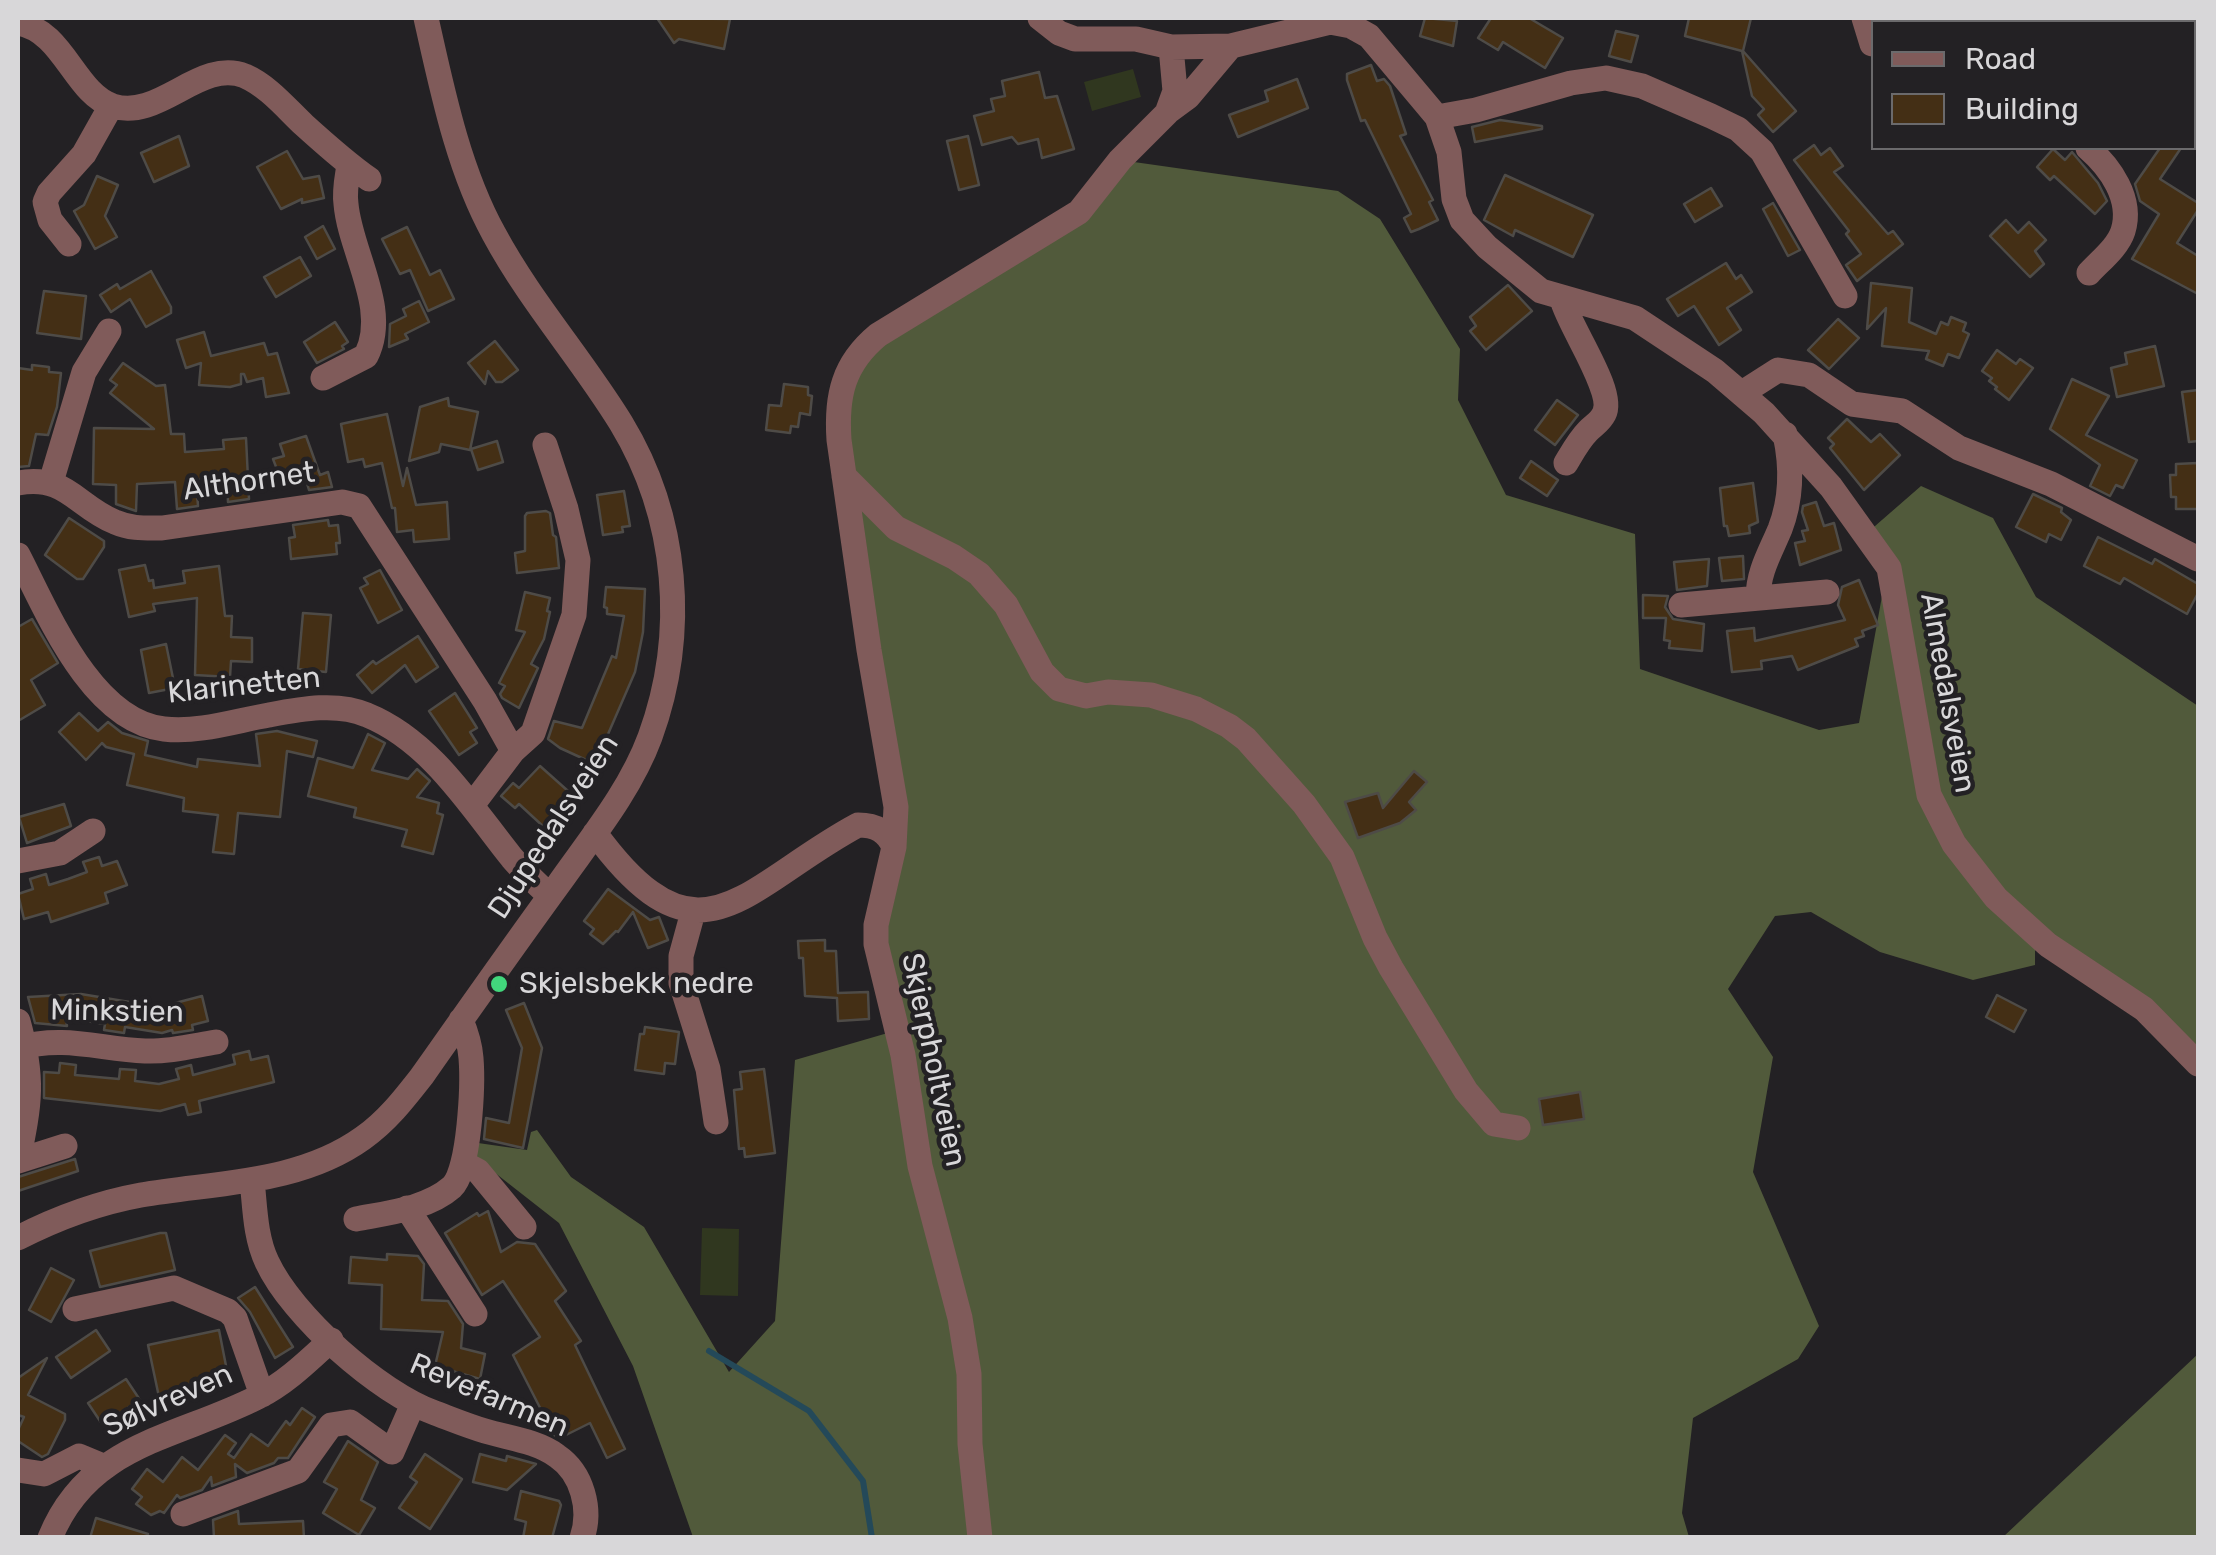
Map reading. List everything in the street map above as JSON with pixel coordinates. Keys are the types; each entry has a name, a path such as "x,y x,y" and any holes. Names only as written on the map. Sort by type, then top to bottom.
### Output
{"street":[{"name":"Djupedalsveien","path":"18,1238 74,1212 107,1203 284,1173 334,1154 373,1130 403,1101 462,1020 594,834 644,750 666,676 674,612 661,513 622,425 530,295 492,231 465,163 426,18"},
{"name":"Almedalsveien","path":"1040,18 1075,40 1136,39 1170,47 1231,46 1314,24 1350,26 1369,36 1437,117 1448,152 1454,200 1462,220 1531,284 1562,299 1598,305 1635,318 1742,393 1785,434 1831,487 1890,568 1929,795 1954,844 1996,898 2048,945 2144,1009 2198,1064"},
{"path":"18,22 30,25 47,38 93,93 111,106 147,104 210,78 237,74 246,77 359,172 346,205 367,285 374,333 366,356 323,378"},
{"name":"Skjerpholtveien","path":"980,1538 970,1444 970,1374 920,1166 900,1043 876,944 876,925 894,847 896,808 869,650 838,405 846,371 856,356 896,322 1068,221 1120,160 1188,97 1231,46"},
{"path":"1167,113 1176,91 1170,47"},
{"path":"1437,117 1606,78 1642,86 1711,116 1738,129 1762,151 1845,296"},
{"path":"69,244 50,220 45,202 48,193 84,154 111,106"},
{"path":"2089,273 2118,242 2125,218 2112,173 2090,150"},
{"path":"1562,299 1573,330 1603,383 1608,403 1603,416 1566,464"},
{"path":"18,483 51,482 84,372 109,331"},
{"path":"1742,393 1778,370 1810,375 1852,404 1902,412 1959,448 2051,484 2198,559"},
{"path":"1758,598 1762,567 1779,531 1788,496 1790,466 1785,434"},
{"path":"473,804 513,750 534,733 567,643 578,590 578,560 545,445"},
{"path":"844,476 896,528 954,556 979,574 1006,605 1042,672 1059,689 1086,696 1108,692 1151,695 1196,708 1246,740 1304,804 1342,857 1391,968 1480,1111 1494,1124 1518,1128"},
{"name":"Althornet","path":"51,482 105,518 133,528 162,528 342,502 359,506 456,654 513,750"},
{"name":"Klarinetten","path":"18,554 80,669 102,696 132,717 160,729 192,730 313,708 363,713 402,736 473,804 514,860 550,896"},
{"path":"1681,605 1826,592"},
{"path":"594,834 614,860 650,893 693,912 717,908 749,894 858,825 892,779"},
{"path":"858,825 890,835 894,847"},
{"path":"18,861 60,853 93,831"},
{"path":"693,912 681,956 681,983 708,1069 716,1122"},
{"path":"18,1020 21,1047 30,1070 30,1103 18,1161 65,1146"},
{"path":"356,1219 407,1208 457,1182 472,1077 462,1020"},
{"name":"Minkstien","path":"21,1047 63,1040 167,1051 216,1042"},
{"path":"462,1164 478,1171 524,1227"},
{"name":"Revefarmen","path":"252,1180 266,1261 293,1301 379,1383 413,1404 556,1455 576,1476 585,1502 582,1538"},
{"path":"407,1208 475,1314"},
{"path":"75,1308 162,1290 186,1292 235,1318 262,1395"},
{"name":"Sølvreven","path":"50,1538 68,1502 103,1466 154,1439 262,1395 302,1367 330,1340"},
{"path":"183,1514 298,1471 331,1425 350,1422 392,1452 413,1404"},
{"path":"18,1470 44,1474 79,1456 103,1466"}],"green space":[{"path":"1133,69 1141,97 1092,111 1084,82"},
{"path":"1134,162 1338,191 1380,219 1460,349 1458,400 1506,495 1635,534 1640,669 1819,730 1859,723 1888,563 1867,533 1921,486 1993,518 2036,597 2198,706 2198,1049 2035,950 2035,965 1973,980 1880,952 1811,912 1775,916 1728,989 1773,1057 1753,1172 1819,1326 1798,1359 1693,1418 1682,1513 1689,1537 693,1537 633,1366 559,1223 476,1158 478,1143 527,1150 531,1132 537,1130 571,1177 644,1227 729,1372 775,1321 795,1060 898,1030 877,957 893,843 840,461 851,363"},
{"path":"702,1228 739,1229 738,1296 700,1295"},
{"path":"2198,1354 2198,1537 2003,1537"}],"building":[{"path":"657,18 730,19 724,49 679,39 674,43"},
{"path":"1425,18 1457,21 1453,46 1420,36"},
{"path":"1491,18 1529,18 1563,38 1545,68 1503,42 1498,50 1478,38"},
{"path":"1689,18 1751,18 1743,51 1796,111 1773,132 1758,115 1764,109 1752,96 1742,51 1685,36"},
{"path":"1616,31 1638,36 1631,62 1609,56"},
{"path":"1371,65 1377,81 1384,79 1390,86 1406,134 1400,136 1433,200 1429,202 1438,220 1411,232 1404,218 1411,214 1365,120 1361,121 1347,80 1347,74"},
{"path":"1039,72 1045,98 1057,96 1074,149 1042,158 1038,139 1018,144 1012,137 982,145 974,116 994,111 991,99 1005,96 1002,81"},
{"path":"1297,79 1308,108 1238,137 1229,115 1268,101 1265,91"},
{"path":"1500,120 1542,129 1475,142 1472,127"},
{"path":"179,136 189,166 154,182 141,153"},
{"path":"968,136 979,185 959,190 947,141"},
{"path":"1814,145 1821,155 1830,148 1843,166 1834,172 1888,234 1893,231 1903,244 1857,281 1846,265 1861,254 1846,234 1849,231 1794,160"},
{"path":"2052,150 2065,160 2072,152 2098,183 2107,201 2095,214 2054,176 2050,180 2037,167"},
{"path":"2159,150 2180,150 2160,179 2198,203 2198,210 2177,243 2198,256 2198,294 2132,259 2159,214 2140,201 2135,184"},
{"path":"287,151 303,179 319,176 324,198 302,203 302,199 281,209 257,167"},
{"path":"1505,175 1593,215 1573,257 1515,230 1513,236 1484,220"},
{"path":"97,176 118,185 105,216 117,237 95,249 74,211 84,205"},
{"path":"1711,188 1722,206 1695,222 1684,204"},
{"path":"1773,203 1800,250 1788,256 1763,209"},
{"path":"2006,220 2018,233 2029,222 2046,240 2035,251 2044,264 2030,277 1990,236"},
{"path":"323,226 335,249 317,259 305,237"},
{"path":"407,227 430,275 440,270 454,299 428,311 410,270 400,274 382,239"},
{"path":"300,257 311,276 276,297 264,277"},
{"path":"1726,263 1736,279 1741,275 1752,292 1727,308 1741,330 1719,345 1694,306 1678,316 1667,299"},
{"path":"151,271 171,313 146,327 130,299 111,312 100,295 117,284 120,289"},
{"path":"1871,283 1912,288 1909,322 1936,334 1941,322 1948,325 1951,317 1966,323 1963,331 1969,334 1959,358 1948,354 1943,366 1926,359 1929,351 1882,346 1886,308 1867,329"},
{"path":"1508,285 1532,311 1486,350 1470,331 1476,326 1470,317"},
{"path":"44,291 86,296 81,339 37,333"},
{"path":"419,301 429,322 405,334 408,339 389,347 390,324 406,316 403,309"},
{"path":"1838,319 1859,338 1829,369 1808,350"},
{"path":"335,322 348,342 342,346 344,349 317,363 304,342"},
{"path":"204,332 211,356 264,343 268,355 277,353 289,393 266,397 263,378 247,382 244,374 241,384 230,387 199,385 201,363 186,368 177,340"},
{"path":"495,341 518,370 502,382 496,382 488,371 485,384 468,363"},
{"path":"2155,346 2164,386 2117,397 2111,368 2127,364 2125,353"},
{"path":"1997,350 2016,364 2020,359 2033,368 2009,400 1982,371"},
{"path":"123,363 156,386 165,385 171,434 184,434 185,452 224,449 223,440 246,438 249,499 228,502 227,478 196,480 198,506 177,509 175,482 137,484 136,511 116,504 116,485 93,484 94,428 154,429 110,393 117,385 110,380"},
{"path":"32,365 61,373 57,407 48,435 36,434 29,466 18,467 18,368 32,370"},
{"path":"2072,379 2109,396 2086,435 2137,460 2123,488 2116,485 2110,496 2090,486 2100,465 2050,429"},
{"path":"784,384 808,387 808,395 812,396 810,415 800,413 798,427 791,426 790,433 766,430 769,405 781,406"},
{"path":"2198,390 2198,441 2189,442 2182,392"},
{"path":"448,398 449,406 478,412 470,450 441,444 439,452 409,461 420,407"},
{"path":"1557,400 1578,415 1555,445 1535,430"},
{"path":"387,414 403,486 407,468 416,505 447,502 449,539 414,542 413,530 397,532 395,508 382,463 365,467 363,459 348,462 341,424"},
{"path":"1847,419 1871,442 1880,434 1900,455 1864,490 1830,448 1834,444 1828,438"},
{"path":"306,436 320,475 328,472 332,487 309,490 306,480 292,484 288,474 280,477 273,459 284,456 280,444"},
{"path":"497,441 503,462 478,470 471,449"},
{"path":"1531,461 1558,480 1547,496 1520,478"},
{"path":"2198,463 2198,509 2176,509 2170,475 2176,475 2176,464"},
{"path":"1753,483 1758,522 1749,526 1750,533 1729,536 1724,526 1720,488"},
{"path":"624,491 630,526 622,527 623,532 603,535 597,495"},
{"path":"2033,494 2062,508 2061,512 2071,520 2061,540 2049,534 2046,542 2016,527"},
{"path":"1816,502 1824,526 1834,523 1841,550 1800,565 1795,543 1805,541 1802,531 1808,530 1803,506"},
{"path":"550,513 556,537 559,568 517,573 515,553 525,551 525,516"},
{"path":"69,518 104,541 83,579 77,579 45,555"},
{"path":"328,520 329,526 338,525 337,554 291,559 289,538 295,537 293,525"},
{"path":"2098,537 2152,564 2155,559 2198,584 2198,593 2187,614 2124,578 2120,584 2084,566"},
{"path":"1743,556 1744,579 1722,581 1719,558"},
{"path":"1709,559 1707,586 1677,590 1674,562"},
{"path":"145,565 154,588 185,583 183,571 219,566 225,616 232,616 231,637 252,638 252,662 231,661 230,677 195,675 197,598 153,604 155,611 129,617 119,570"},
{"path":"380,570 402,610 378,623 360,588 368,584 364,578"},
{"path":"1859,580 1878,625 1862,631 1864,636 1855,639 1858,646 1798,670 1792,656 1761,661 1762,669 1732,672 1727,631 1754,628 1755,641 1845,620 1838,605 1842,587"},
{"path":"606,587 645,589 643,632 635,672 595,764 548,739 554,721 582,728 612,656 616,658 624,616 607,614"},
{"path":"525,592 550,598 550,612 544,639 531,664 538,668 519,708 502,698 505,686 499,683 525,632 516,630"},
{"path":"1643,595 1668,596 1665,607 1673,619 1704,624 1702,651 1669,648 1670,641 1664,640 1666,618 1643,618"},
{"path":"303,613 331,615 326,672 298,669"},
{"path":"32,619 58,663 31,680 45,705 18,721 18,627"},
{"path":"418,636 438,667 416,682 405,665 372,693 357,675 373,661 376,664"},
{"path":"166,644 175,688 149,693 141,650"},
{"path":"455,693 477,728 470,732 477,743 459,755 429,711"},
{"path":"79,713 98,731 108,722 122,733 148,741 145,755 197,767 198,759 260,766 256,734 277,731 317,741 313,757 287,751 280,817 238,813 234,854 213,852 218,815 183,811 184,798 127,785 134,754 102,743 86,760 59,732"},
{"path":"368,734 385,743 372,770 408,779 417,769 430,781 417,797 439,803 437,813 443,815 433,854 402,846 407,830 354,817 356,808 308,796 318,758 353,768"},
{"path":"540,766 577,799 551,827 548,824 545,828 519,804 515,808 501,796 513,783 519,788"},
{"path":"1414,771 1427,782 1409,802 1416,810 1400,823 1358,838 1345,802 1378,793 1383,808"},
{"path":"64,804 71,826 27,843 19,817"},
{"path":"99,857 102,866 117,861 127,885 105,893 108,903 51,922 48,912 24,919 18,894 33,889 30,879 46,874 49,885 68,879 87,872 83,862"},
{"path":"608,889 650,920 659,917 668,940 648,948 633,912 603,944 590,934 594,929 584,921"},
{"path":"825,940 825,951 836,951 838,993 868,992 869,1019 838,1021 837,998 805,996 798,941"},
{"path":"81,994 160,1007 202,996 208,1021 192,1025 193,1030 173,1033 125,1027 124,1033 104,1030 105,1024 66,1018 67,1026 35,1023 28,997"},
{"path":"1997,995 2026,1010 2014,1032 1986,1017"},
{"path":"524,1003 542,1048 523,1148 484,1139 486,1118 509,1123 522,1048 506,1010"},
{"path":"645,1027 679,1032 675,1064 665,1063 664,1074 635,1070 640,1034 644,1034"},
{"path":"249,1051 251,1060 268,1056 274,1082 199,1101 201,1112 188,1115 185,1104 160,1111 44,1098 44,1072 59,1073 60,1063 76,1065 75,1075 119,1079 120,1069 136,1070 135,1081 159,1084 179,1079 176,1069 191,1065 193,1075 235,1064 233,1055"},
{"path":"764,1069 775,1153 745,1157 744,1148 739,1149 734,1090 742,1089 740,1072"},
{"path":"1580,1092 1584,1119 1543,1125 1539,1099"},
{"path":"75,1159 78,1171 18,1191 18,1177"},
{"path":"488,1211 501,1252 517,1242 535,1244 566,1291 555,1301 581,1341 575,1345 625,1449 607,1458 590,1423 560,1438 554,1435 513,1355 540,1337 503,1281 482,1295 445,1233 477,1213 479,1216"},
{"path":"166,1233 175,1270 100,1287 90,1251"},
{"path":"387,1254 418,1256 424,1264 422,1300 448,1301 463,1324 461,1348 485,1354 480,1379 435,1366 443,1332 381,1329 382,1285 349,1283 351,1257 387,1260"},
{"path":"51,1268 74,1280 51,1322 29,1310"},
{"path":"255,1287 293,1347 275,1358 238,1298"},
{"path":"96,1330 110,1351 71,1378 56,1357"},
{"path":"219,1330 228,1376 180,1386 182,1392 159,1397 148,1345"},
{"path":"47,1358 28,1395 65,1414 65,1420 48,1454 42,1457 18,1441 24,1417 18,1415 18,1378"},
{"path":"126,1379 140,1400 102,1424 88,1403"},
{"path":"302,1408 315,1417 288,1458 278,1458 247,1473 235,1464 236,1477 212,1486 211,1477 202,1490 180,1498 177,1495 164,1513 151,1515 136,1504 142,1497 132,1489 147,1469 163,1482 182,1457 198,1470 225,1435 236,1443 228,1454 234,1458 251,1434 268,1446 286,1421 290,1425"},
{"path":"348,1441 378,1462 361,1500 375,1508 359,1535 323,1513 337,1489 324,1482"},
{"path":"425,1454 462,1479 430,1529 399,1508 417,1482 410,1477"},
{"path":"480,1454 536,1464 507,1490 473,1482"},
{"path":"521,1491 559,1501 552,1538 523,1538 526,1522 515,1519"},
{"path":"238,1511 239,1524 303,1521 304,1538 214,1538 213,1520"},
{"path":"96,1518 148,1534 147,1538 90,1538"}],"waterway":[{"path":"709,1351 809,1411 863,1481 872,1538"}],"place":[{"name":"Skjelsbekk nedre","path":"499,984"}]}
